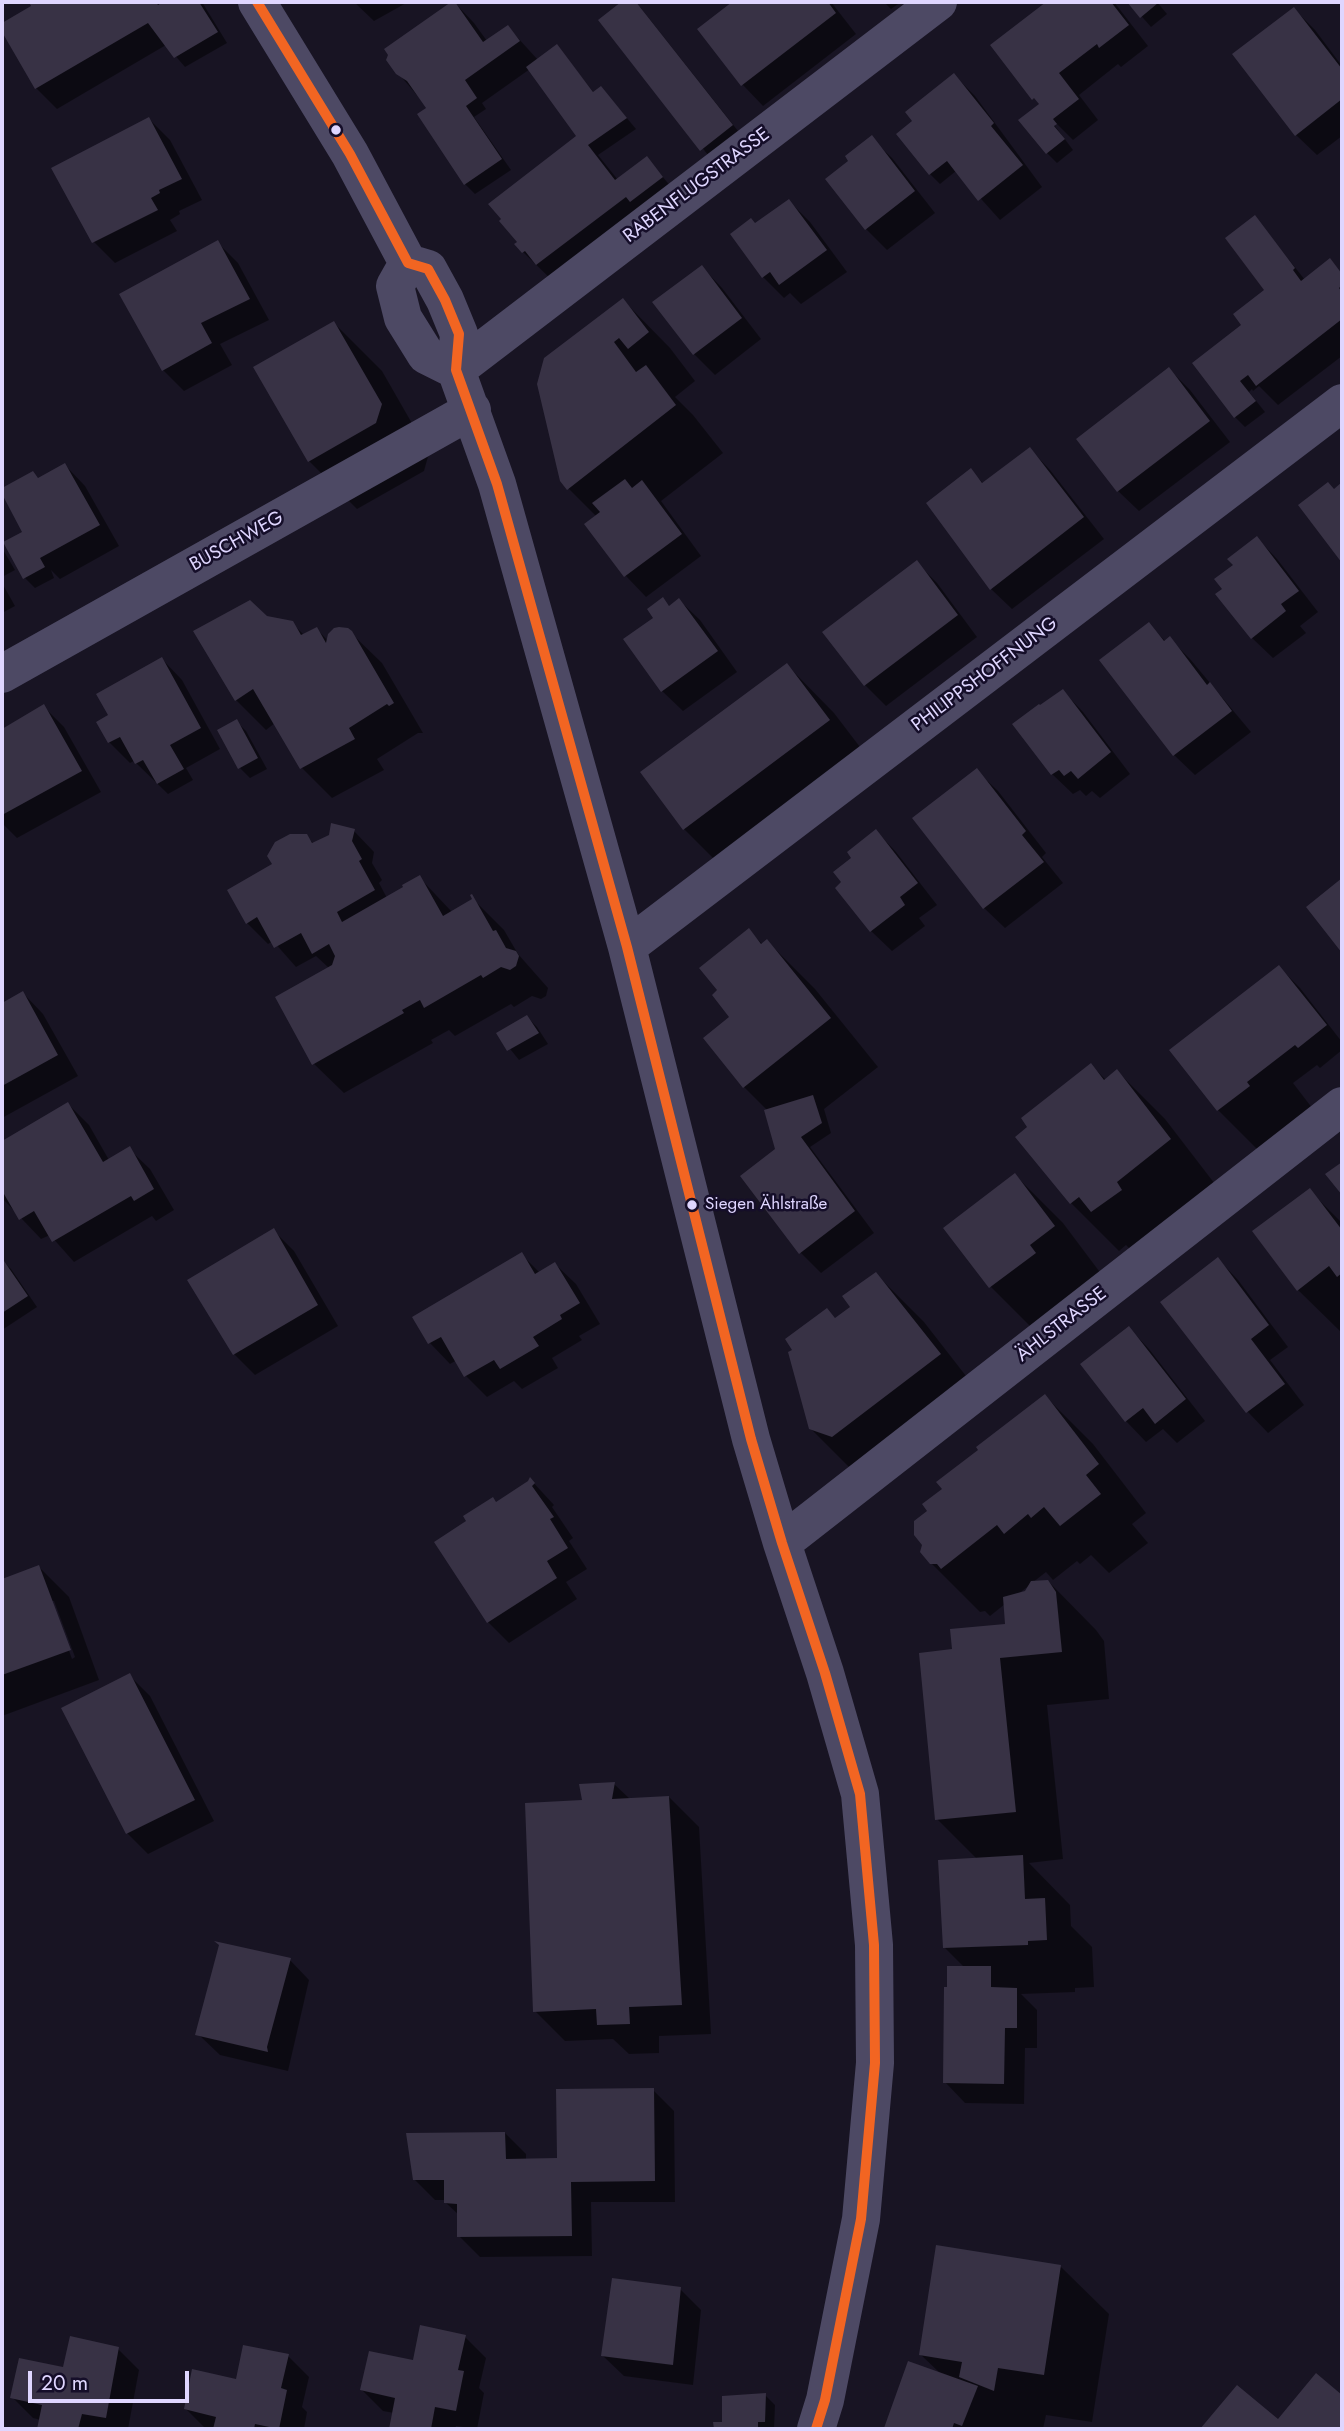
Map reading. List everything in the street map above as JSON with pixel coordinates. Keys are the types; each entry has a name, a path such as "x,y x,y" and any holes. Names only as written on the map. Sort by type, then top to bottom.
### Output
{"street":[{"path":"257,2 350,154 408,263 428,269 459,334 456,369 496,484 627,947 751,1438 860,1794 874,1945 874,2063 861,2218 825,2400 816,2429"},
{"name":"RABENFLUGSTRASSE","path":"456,369 938,2"},
{"name":"PHILIPPSHOFFNUNG","path":"627,947 1342,403"},
{"name":"BUSCHWEG","path":"2,674 472,410"},
{"name":"ÄHLSTRASSE","path":"782,1543 1342,1106"}],"building":[{"path":"29,2 156,2 158,5 163,2 199,2 218,32 174,58 148,23 35,89 2,32 2,23 31,6"},
{"path":"451,2 455,2 483,42 508,25 520,41 465,80 477,98 466,106 502,159 464,185 417,114 426,108 407,81 396,74 386,60 388,55 384,49"},
{"path":"621,2 636,2 733,125 700,151 598,20"},
{"path":"732,2 828,2 836,13 741,86 697,29"},
{"path":"1046,2 1111,2 1129,25 1099,48 1097,44 1059,73 1079,99 1053,119 1057,124 1054,126 1065,139 1046,154 1018,120 1039,104 1034,98 1032,100 990,45"},
{"path":"1127,2 1157,2 1158,3 1140,18"},
{"path":"1294,7 1342,69 1342,99 1295,136 1232,54"},
{"path":"557,44 593,92 601,86 627,118 588,145 615,180 647,156 663,177 630,202 626,197 536,265 525,251 522,253 514,244 517,242 488,204 576,136 526,67"},
{"path":"954,73 994,123 991,126 1023,165 978,201 947,161 929,175 896,134 912,121 905,112"},
{"path":"149,117 182,179 159,190 160,193 151,198 158,210 92,243 51,168"},
{"path":"872,135 915,191 865,230 825,179 848,161 845,156"},
{"path":"789,199 827,250 779,285 770,272 762,278 730,234 751,218 755,223"},
{"path":"1255,215 1295,268 1293,270 1301,281 1330,258 1342,274 1342,285 1339,288 1342,292 1342,319 1256,386 1248,375 1240,381 1256,401 1234,418 1192,363 1241,325 1233,314 1264,290 1225,238"},
{"path":"218,240 250,299 201,323 212,343 162,371 119,294"},
{"path":"702,265 742,318 693,355 652,302"},
{"path":"623,298 649,332 628,349 619,338 614,342 636,372 646,365 676,405 567,490 560,481 537,384 544,358"},
{"path":"334,321 382,404 376,423 308,462 253,367"},
{"path":"1169,367 1210,421 1117,492 1076,439"},
{"path":"1030,447 1084,517 990,590 926,503 971,468 982,483"},
{"path":"65,463 100,525 40,558 45,567 23,579 3,542 22,532 2,494 2,488 33,471 38,478"},
{"path":"625,479 632,488 642,480 682,534 624,577 584,524 600,512 592,503"},
{"path":"1328,482 1334,489 1342,482 1342,563 1298,505"},
{"path":"1257,536 1299,591 1281,604 1286,611 1251,639 1215,594 1222,589 1214,579 1233,565 1227,559"},
{"path":"917,560 958,615 864,686 822,632"},
{"path":"663,597 669,606 679,598 718,651 661,692 623,639 653,618 647,609"},
{"path":"250,600 267,616 293,621 301,635 317,627 326,643 328,634 334,628 348,628 394,703 389,706 387,704 349,728 355,739 300,769 253,689 235,701 193,631"},
{"path":"1149,622 1164,641 1170,636 1207,685 1210,682 1232,711 1173,756 1099,660"},
{"path":"162,657 201,728 170,745 184,769 157,784 143,760 135,764 120,737 108,743 96,722 108,715 96,694"},
{"path":"787,663 830,720 683,830 640,772"},
{"path":"1063,689 1111,752 1078,779 1071,771 1064,776 1059,770 1051,775 1012,724"},
{"path":"44,704 82,771 2,815 2,729"},
{"path":"237,719 258,758 238,769 217,730"},
{"path":"977,768 1026,831 1022,835 1044,862 983,909 912,818"},
{"path":"331,823 355,829 352,841 362,859 359,861 375,890 337,912 342,922 420,875 443,916 472,899 472,894 493,931 496,930 506,948 516,951 519,956 516,966 510,970 501,967 483,978 481,975 424,1008 420,1000 402,1010 404,1013 312,1065 275,997 332,965 335,956 329,944 312,954 301,933 274,948 257,917 246,924 227,890 272,864 267,856 275,842 290,834 307,834 312,843 329,835"},
{"path":"876,829 918,883 900,897 905,905 870,932 835,888 841,882 833,872 851,858 847,852"},
{"path":"1342,878 1342,953 1306,907"},
{"path":"749,928 761,944 767,939 831,1018 743,1088 703,1038 729,1017 712,995 717,990 699,968"},
{"path":"1279,965 1327,1025 1298,1048 1295,1045 1247,1082 1250,1086 1217,1111 1169,1050"},
{"path":"23,991 58,1055 2,1086 2,1003"},
{"path":"527,1015 539,1033 507,1051 496,1033"},
{"path":"1091,1063 1104,1080 1117,1069 1171,1139 1117,1182 1122,1190 1091,1212 1079,1197 1070,1204 1015,1137 1027,1127 1021,1118"},
{"path":"813,1095 822,1123 801,1137 855,1211 799,1254 740,1176 775,1149 764,1110"},
{"path":"68,1102 103,1162 130,1146 154,1189 134,1201 131,1196 52,1242 34,1211 19,1220 4,1194 2,1195 2,1141"},
{"path":"1342,1162 1342,1195 1325,1174"},
{"path":"1015,1173 1055,1226 1030,1245 1036,1253 989,1288 943,1228"},
{"path":"1310,1188 1342,1230 1342,1273 1337,1277 1329,1266 1297,1291 1252,1231"},
{"path":"274,1228 318,1305 233,1355 187,1280"},
{"path":"522,1252 535,1274 555,1262 580,1303 560,1315 562,1319 533,1337 539,1346 500,1369 494,1360 464,1377 441,1337 428,1344 412,1317"},
{"path":"1218,1257 1269,1325 1251,1339 1285,1384 1246,1413 1160,1302"},
{"path":"2,1258 28,1296 2,1313"},
{"path":"876,1272 941,1354 832,1437 809,1429 788,1352 792,1350 785,1339 827,1308 835,1318 850,1307 842,1296"},
{"path":"1129,1326 1186,1399 1155,1424 1143,1408 1125,1422 1080,1364"},
{"path":"1045,1394 1099,1464 1086,1475 1101,1494 1060,1526 1044,1507 1031,1518 1028,1514 1004,1534 997,1525 941,1569 937,1564 930,1564 920,1552 922,1545 914,1535 914,1521 927,1511 922,1504 942,1489 936,1482 978,1450 976,1447"},
{"path":"530,1477 535,1483 532,1486 554,1517 550,1519 568,1548 547,1561 557,1578 487,1623 434,1542 466,1521 463,1516 493,1497 496,1502"},
{"path":"39,1565 71,1650 2,1675 2,1579"},
{"path":"1048,1580 1056,1592 1062,1652 1000,1658 1016,1812 935,1820 919,1653 952,1649 950,1629 1005,1624 1003,1597 1025,1591 1031,1581"},
{"path":"130,1673 195,1800 126,1834 61,1708"},
{"path":"615,1782 612,1799 669,1796 682,2005 629,2007 630,2024 597,2025 596,2009 533,2012 525,1803 582,1800 579,1784"},
{"path":"1023,1855 1025,1899 1045,1898 1047,1940 1028,1941 1028,1945 943,1948 938,1860"},
{"path":"214,1941 291,1958 267,2047 268,2052 195,2035 219,1945"},
{"path":"947,1966 991,1966 991,1987 1017,1988 1017,2028 1005,2028 1004,2084 943,2083 944,1987 947,1987"},
{"path":"654,2088 655,2181 571,2182 572,2236 457,2237 457,2204 444,2203 444,2180 413,2180 406,2133 505,2132 506,2159 557,2158 556,2089"},
{"path":"936,2245 1061,2265 1044,2375 998,2368 994,2391 959,2377 962,2362 919,2355"},
{"path":"612,2278 681,2287 673,2365 601,2356"},
{"path":"420,2325 466,2335 458,2370 464,2371 456,2411 435,2407 431,2429 389,2429 395,2398 360,2390 369,2351 413,2360"},
{"path":"70,2336 119,2347 106,2418 82,2414 78,2429 37,2429 42,2405 10,2398 19,2358 63,2367"},
{"path":"243,2345 289,2354 281,2388 287,2390 279,2429 255,2424 254,2429 213,2429 216,2417 184,2409 192,2369 236,2379"},
{"path":"908,2361 978,2386 962,2426 954,2423 952,2429 884,2428"},
{"path":"1316,2373 1342,2395 1342,2429 1200,2429 1237,2385 1278,2419"},
{"path":"766,2393 765,2422 758,2422 758,2429 714,2429 713,2422 722,2422 722,2396"}],"transit line":[{"path":"257,2 350,154 408,263 428,269 459,334 456,370 497,484 627,947 751,1439 860,1794 874,1945 875,2063 861,2219 825,2400 816,2429"}],"place":[{"name":"Siegen Ählstraße","path":"692,1205"}]}
